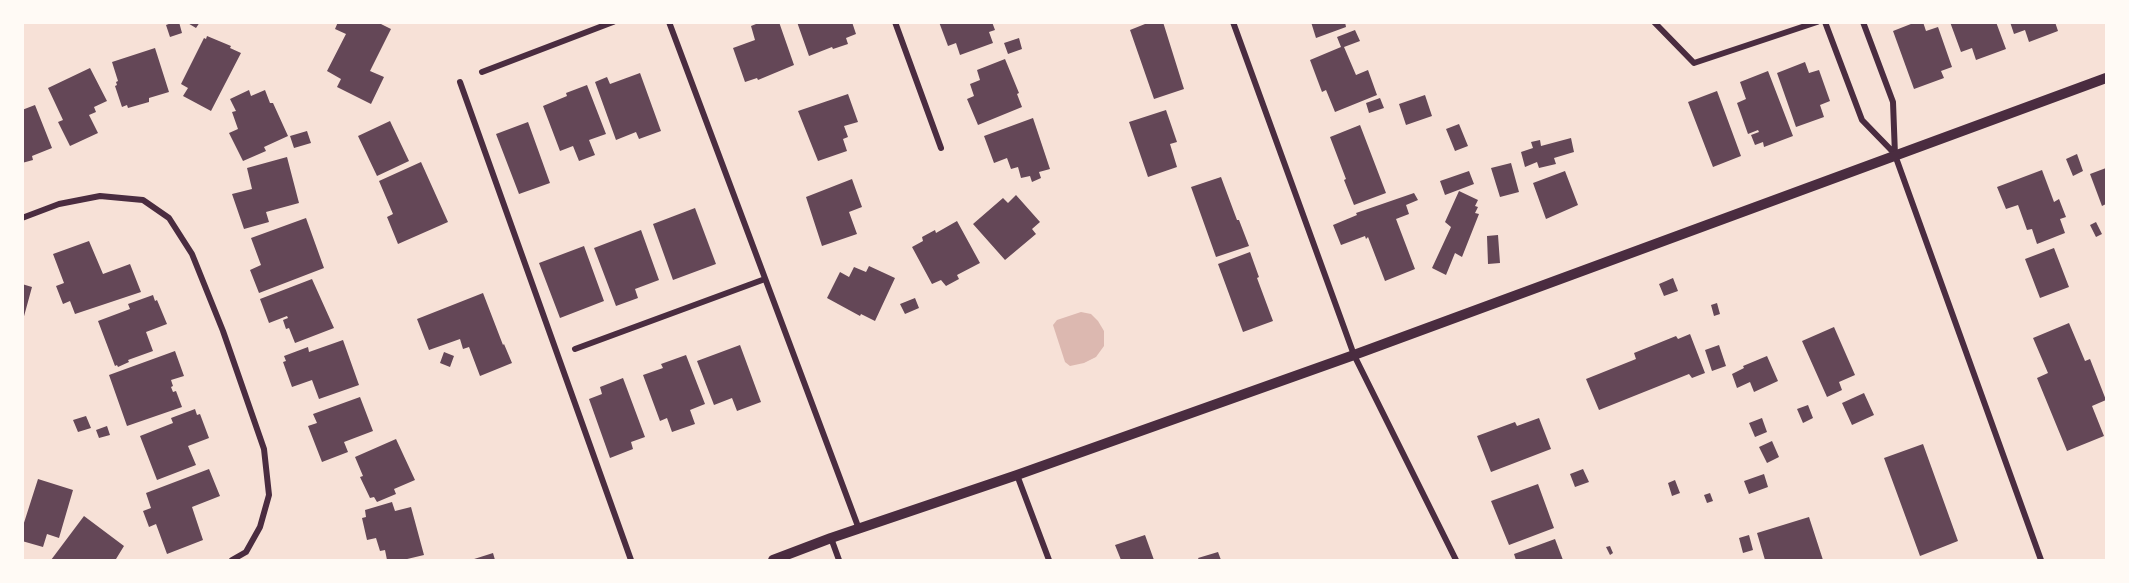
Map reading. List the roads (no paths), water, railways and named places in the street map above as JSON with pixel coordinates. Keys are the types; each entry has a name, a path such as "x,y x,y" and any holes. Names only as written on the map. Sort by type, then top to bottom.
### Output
{"street":[{"path":"482,72 613,22"},
{"path":"669,22 859,529"},
{"path":"896,22 941,148"},
{"path":"1233,22 1354,355 1456,561"},
{"path":"1654,22 1694,63 1817,22"},
{"path":"1825,22 1862,120 1895,155"},
{"path":"1863,22 1893,102 1895,155 2041,561"},
{"path":"773,561 831,538 1017,475 1354,355 2106,78"},
{"path":"460,82 631,561"},
{"path":"22,218 59,204 100,196 143,200 169,218 192,254 223,331 264,449 269,495 260,527 246,552 232,561"},
{"path":"574,349 765,279"},
{"path":"1017,475 1049,561"},
{"path":"831,538 839,561"}]}
